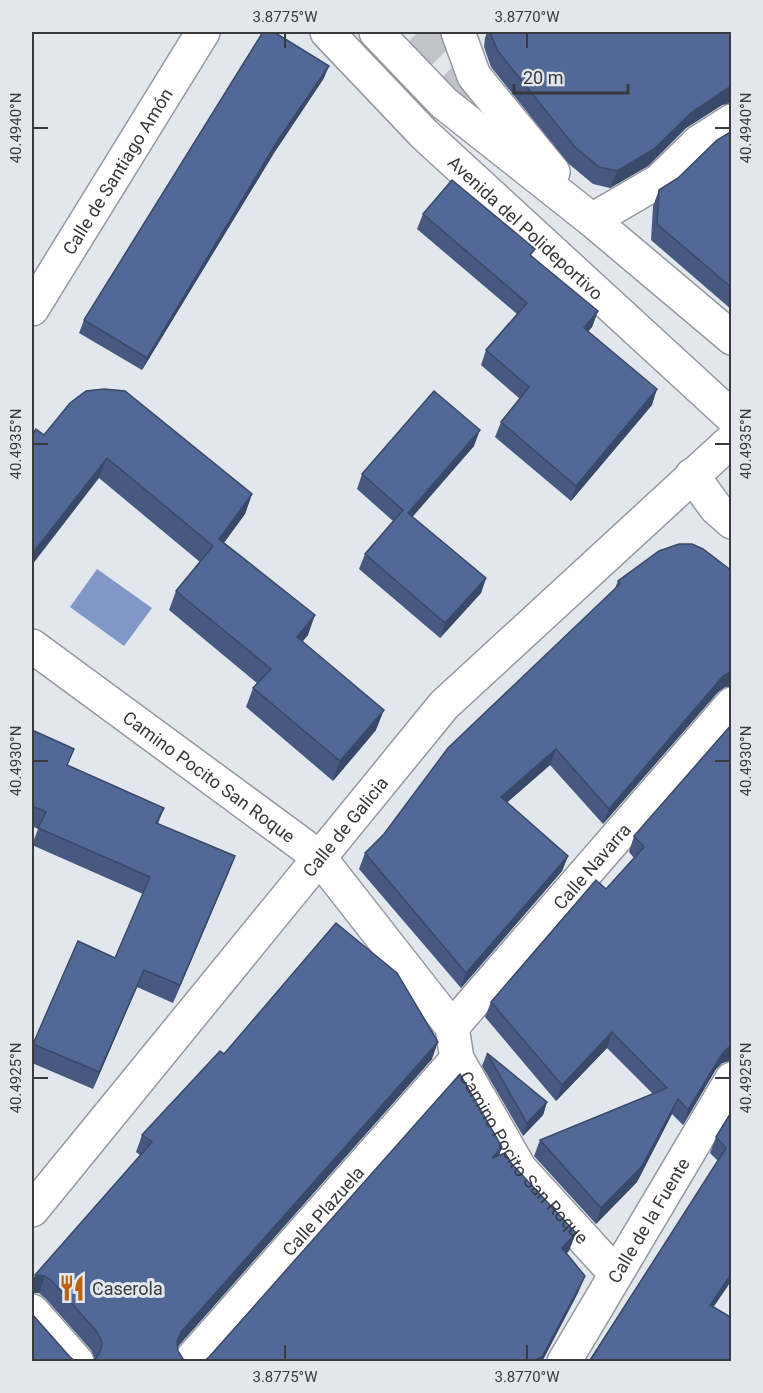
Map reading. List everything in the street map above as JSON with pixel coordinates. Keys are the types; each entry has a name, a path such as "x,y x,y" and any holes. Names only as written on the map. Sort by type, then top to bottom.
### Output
{"street":[{"name":"Calle de Santiago Amón","path":"32,308 203,32"},
{"name":"Avenida del Polideportivo","path":"327,32 424,134 732,417"},
{"path":"376,32 444,103 592,220 732,338"},
{"path":"458,32 474,76 592,220"},
{"path":"592,220 659,181 699,142 732,121"},
{"name":"Calle de Galicia","path":"32,1210 444,705 732,440"},
{"path":"692,476 716,508 732,522"},
{"name":"Camino Pocito San Roque","path":"32,646 319,857 452,1027 457,1059 520,1169 616,1274"},
{"name":"Calle Navarra","path":"452,1027 732,704"},
{"name":"Calle Plazuela","path":"189,1362 457,1059"},
{"name":"Calle de la Fuente","path":"564,1362 732,1079"},
{"path":"32,1311 77,1362"}],"water":[{"path":"97,569 152,608 124,646 70,607"}],"building":[{"path":"263,32 274,32 329,66 278,140 147,358 84,320"},
{"path":"490,32 732,32 732,87 692,112 654,149 617,171 599,167 575,147 497,50"},
{"path":"732,131 732,288 657,224 659,190 678,178 717,140"},
{"path":"452,180 535,249 530,255 598,311 584,328 657,389 576,486 501,422 529,387 486,350 527,303 423,214"},
{"path":"104,389 125,391 252,494 219,539 315,615 297,637 384,710 340,761 253,688 271,669 176,591 213,546 107,458 32,554 32,435 36,429 44,435 70,403 86,391"},
{"path":"434,391 480,430 408,513 486,578 445,623 365,554 403,510 362,474"},
{"path":"679,544 692,544 703,549 732,571 732,671 723,676 609,809 556,749 501,797 568,856 466,973 365,853 384,834 448,748 620,584 618,581 659,551"},
{"path":"732,724 732,1047 722,1054 688,1110 678,1099 642,1166 601,1208 540,1140 667,1088 612,1032 562,1085 491,1002 596,880 606,889 644,847 634,836"},
{"path":"32,730 74,749 67,765 164,808 156,823 235,856 180,985 144,970 99,1072 33,1044 78,941 115,958 150,877 38,828 46,812 32,806"},
{"path":"336,923 397,973 438,1042 181,1332 177,1341 178,1351 183,1359 189,1362 90,1362 101,1350 102,1342 97,1332 52,1281 45,1276 35,1275 152,1142 142,1135 220,1051 224,1054"},
{"path":"487,1053 547,1102 527,1123"},
{"path":"460,1074 502,1147 492,1158 505,1153 512,1164 576,1233 562,1248 585,1276 542,1357 530,1362 203,1362 209,1357"},
{"path":"732,1111 732,1273 710,1305 732,1318 732,1362 589,1362 726,1148 716,1137"},
{"path":"32,1314 70,1357 76,1362 32,1362"}],"tunnel":[{"path":"418,32 485,98"}],"place":[{"name":"Caserola","path":"72,1288"}]}
